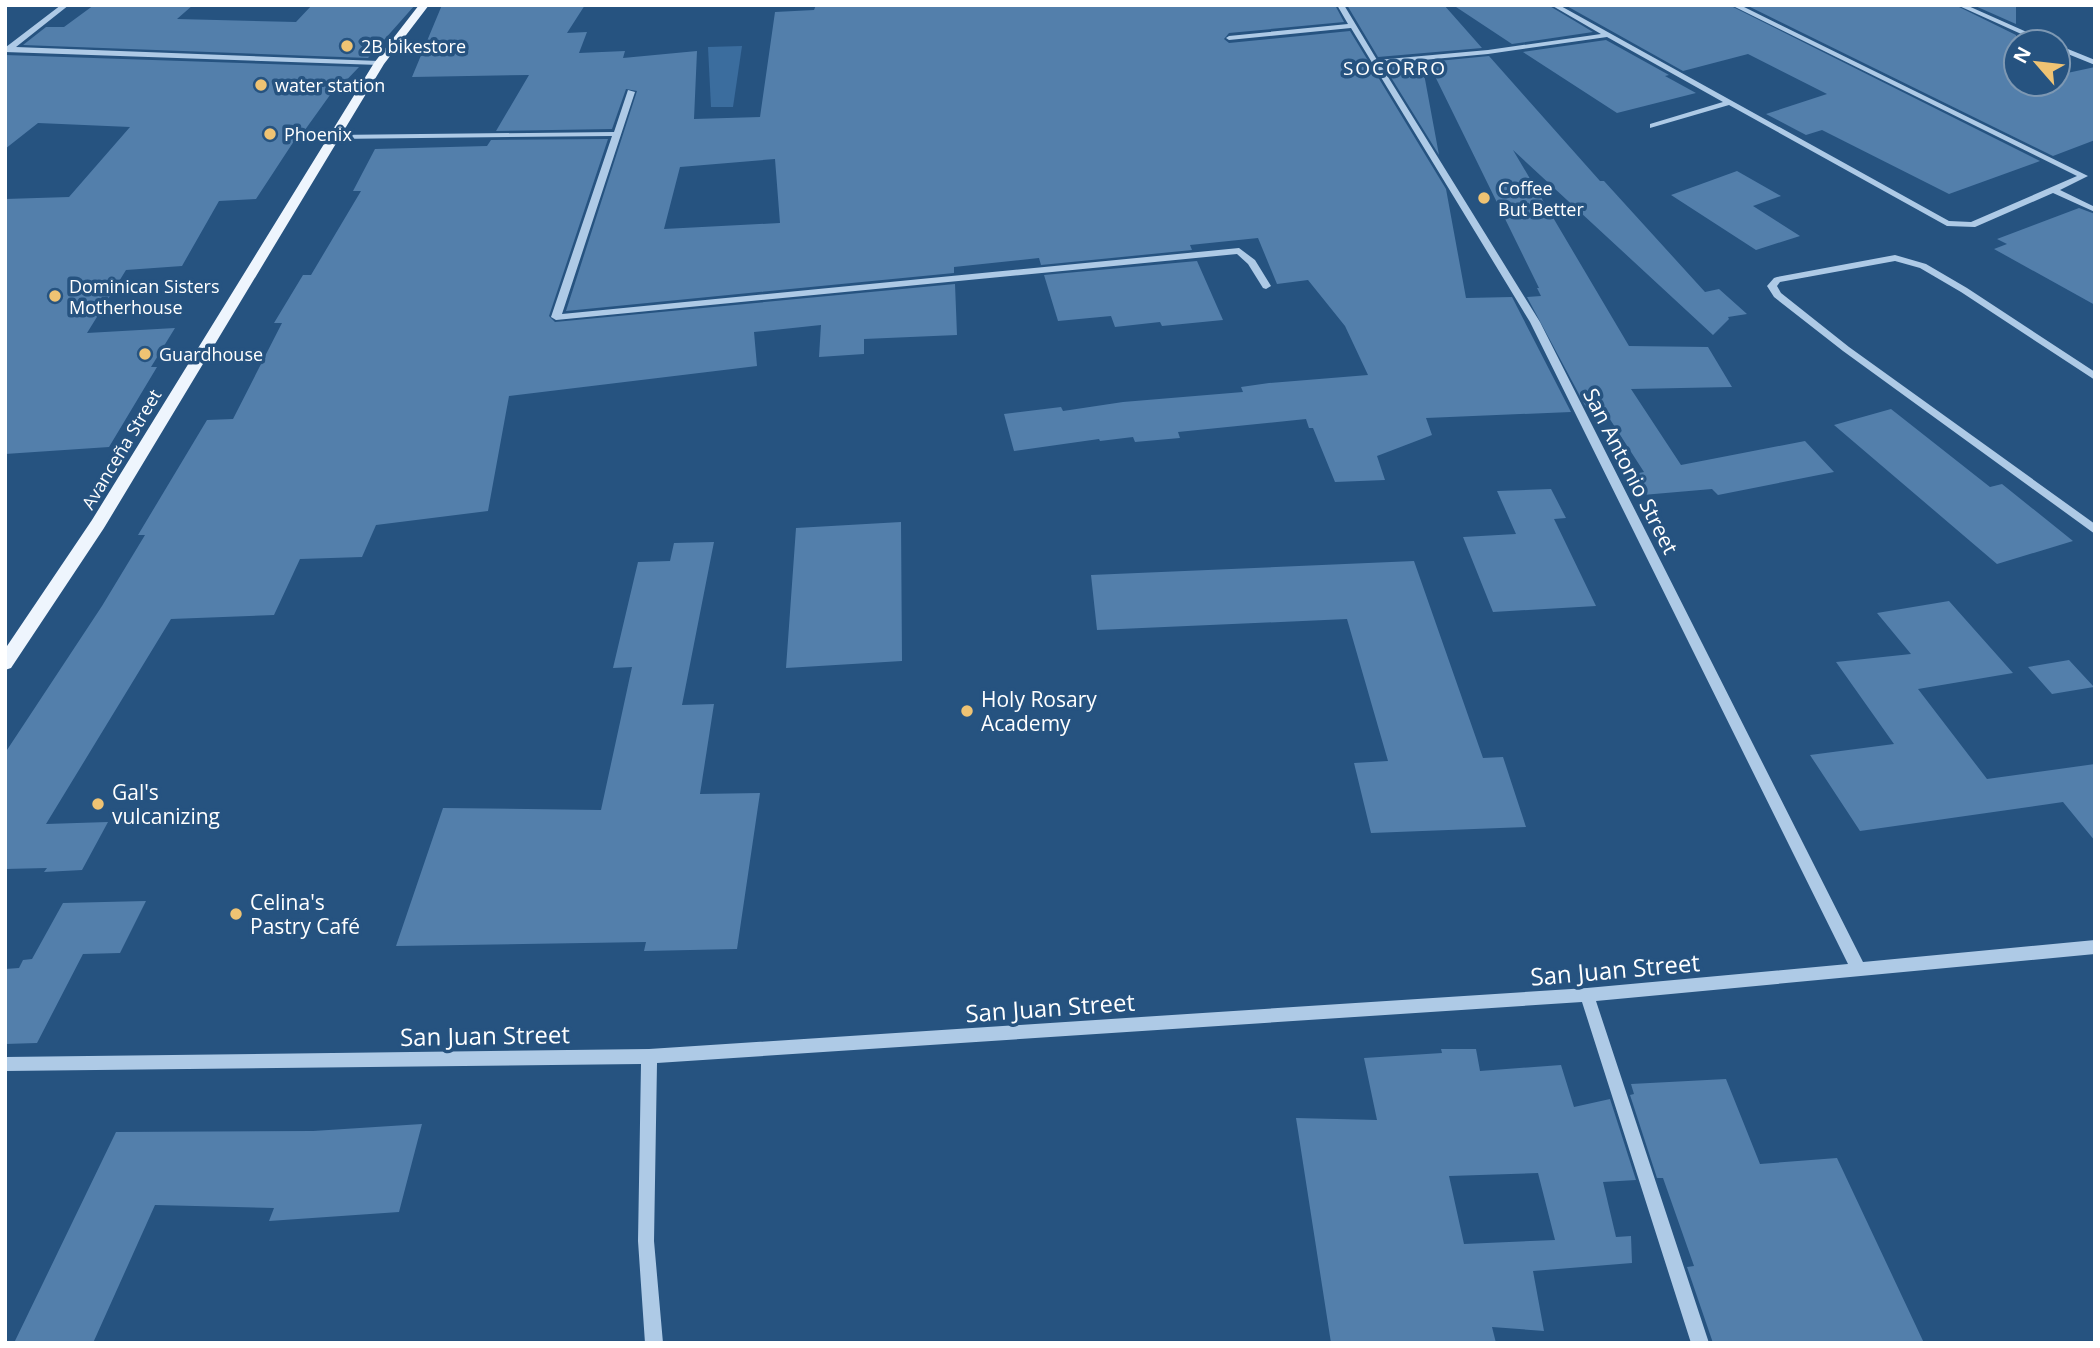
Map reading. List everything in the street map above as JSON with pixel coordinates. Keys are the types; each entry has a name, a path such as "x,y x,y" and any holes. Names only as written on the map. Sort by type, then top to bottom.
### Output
{"main road":[{"name":"Avanceña Street","path":"5,663 98,524 379,63 424,5"}],"street":[{"path":"7,51 66,5"},
{"name":"San Antonio Street","path":"1340,5 1535,322 1859,970"},
{"path":"1553,5 1947,223 1972,225 2095,172"},
{"path":"1734,5 2084,176"},
{"path":"1960,5 2013,28"},
{"path":"1229,38 1351,26"},
{"path":"1376,62 1488,52 1607,35"},
{"path":"7,51 379,63"},
{"path":"2072,53 2095,63"},
{"path":"631,92 556,317 1239,251 1252,262 1266,286"},
{"path":"1653,126 1727,103"},
{"path":"333,137 618,134"},
{"path":"2052,189 2095,210"},
{"path":"2095,377 1964,290 1907,260 1895,258 1777,280 1772,286 1777,295 1846,349 2095,530"},
{"name":"San Juan Street","path":"5,1064 649,1056 1587,995 2095,947"},
{"path":"1587,995 1700,1343"},
{"path":"649,1056 646,1241 654,1343"}],"shaded area":[{"path":"742,46 733,107 711,107 708,47"}],"building":[{"path":"94,5 193,5 177,19 296,22 312,5 415,5 368,58 23,45 46,27 64,27"},
{"path":"442,5 585,5 567,33 587,32 579,53 625,51 623,58 697,51 694,119 760,117 775,12 814,10 816,5 1335,5 1344,22 1229,33 1224,39 1229,43 1350,31 1446,189 1466,298 1512,297 1571,412 1426,418 1432,435 1377,456 1385,480 1335,482 1313,428 1309,428 1306,419 1178,432 1180,438 1135,442 1133,437 1099,439 1014,451 1004,414 1061,407 1063,411 1123,402 1243,392 1241,387 1269,383 1368,375 1345,326 1308,280 1277,284 1258,238 1190,245 1192,250 1041,265 1039,258 954,267 954,273 566,311 637,91 626,89 612,129 496,131 529,75 412,77","holes":["775,159 780,223 664,229 680,167"]},
{"path":"1347,5 1444,5 1482,48 1378,57"},
{"path":"1453,5 1548,5 1593,32 1512,44"},
{"path":"1565,5 1729,5 2040,161 1949,194 1822,130 1806,135 1766,114 1827,94 1748,54 1683,71"},
{"path":"1746,5 1955,5 2002,28 2002,98 2072,98 2072,72 2095,67 2095,140 2053,156"},
{"path":"1973,5 2016,5 2016,24"},
{"path":"1606,40 1696,93 1617,113 1523,52"},
{"path":"5,55 359,67 339,88 335,88 297,141 294,141 256,199 219,201 182,266 126,270 87,333 175,328 151,367 157,367 109,447 5,454 5,199 69,197 130,127 38,123 5,149"},
{"path":"1489,56 1600,181 1604,181 1705,292 1719,289 1747,314 1728,317 1713,335 1513,150 1629,346 1708,347 1732,387 1631,389 1681,465 1805,441 1834,472 1718,495 1712,489 1631,496 1628,475 1644,472 1604,410 1588,411 1527,297 1541,296 1539,288 1428,62"},
{"path":"1422,63 1439,155 1384,66"},
{"path":"608,139 549,316 555,322 955,284 957,335 864,339 864,354 819,357 821,325 754,332 757,366 509,396 488,511 376,525 362,557 300,559 274,615 171,619 46,824 108,822 82,870 44,872 47,868 5,869 5,753 102,606 145,535 138,535 207,420 233,419 282,323 274,323 303,275 311,275 361,191 353,191 375,149 487,146 491,140"},
{"path":"1737,171 1781,196 1753,206 1800,236 1756,250 1671,195"},
{"path":"2079,208 2095,214 2095,305 1994,249 2007,244 1997,239"},
{"path":"1197,261 1223,320 1115,327 1111,316 1058,321 1044,275"},
{"path":"1891,409 1990,487 2002,484 2073,541 1997,564 1834,425"},
{"path":"1551,489 1566,518 1554,519 1596,606 1493,612 1463,537 1516,534 1497,491"},
{"path":"901,522 902,661 786,668 796,528"},
{"path":"714,542 682,705 714,704 700,794 760,793 737,949 644,951 646,942 396,946 443,808 601,810 632,667 613,668 638,562 670,561 674,543"},
{"path":"1414,561 1483,758 1503,757 1526,827 1371,833 1354,763 1388,761 1347,619 1097,630 1091,575"},
{"path":"1949,601 2013,673 1918,689 1987,779 2095,764 2095,841 2063,802 1860,831 1810,755 1894,744 1836,662 1911,654 1877,613"},
{"path":"2069,660 2094,687 2052,694 2028,667"},
{"path":"146,901 120,953 83,954 37,1043 5,1044 5,969 19,968 23,960 32,959 63,903"},
{"path":"1441,1049 1476,1049 1480,1071 1561,1065 1574,1107 1610,1099 1636,1180 1603,1182 1616,1237 1631,1236 1632,1263 1533,1271 1544,1331 1492,1327 1496,1343 1331,1343 1296,1118 1377,1120 1364,1058 1442,1053","holes":["1538,1173 1555,1240 1464,1244 1449,1176"]},
{"path":"1726,1079 1760,1164 1837,1158 1924,1343 1713,1343 1687,1267 1694,1266 1663,1178 1657,1178 1630,1095 1634,1094 1631,1084"},
{"path":"422,1124 399,1212 269,1221 274,1208 155,1205 93,1343 14,1343 116,1132 313,1131"}],"place":[{"name":"2B bikestore","path":"347,46"},
{"name":"water station","path":"261,85"},
{"name":"Phoenix","path":"270,134"},
{"name":"Coffee But Better","path":"1484,198"},
{"name":"Dominican Sisters Motherhouse","path":"55,296"},
{"name":"Guardhouse","path":"145,354"},
{"name":"Holy Rosary Academy","path":"967,711"},
{"name":"Gal's vulcanizing","path":"98,804"},
{"name":"Celina's Pastry Café","path":"236,914"}],"district":[{"name":"SOCORRO","path":"1395,68"}]}
